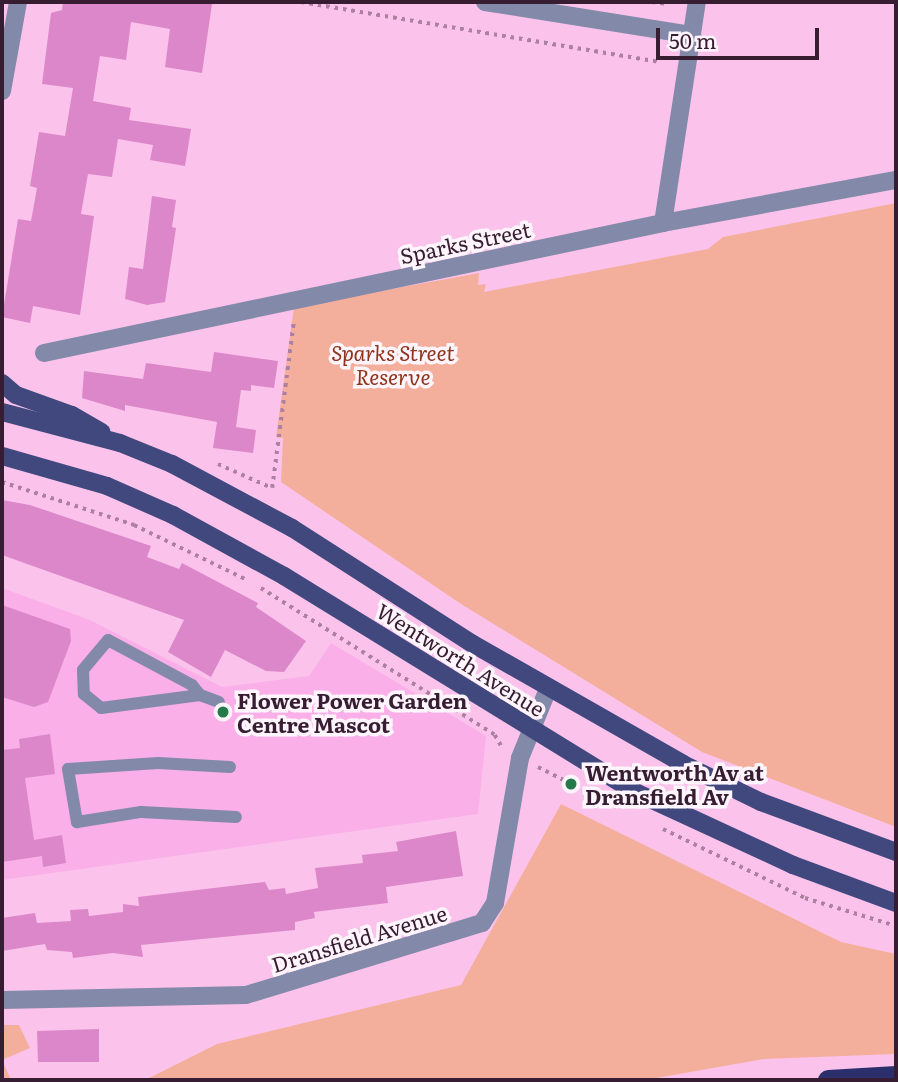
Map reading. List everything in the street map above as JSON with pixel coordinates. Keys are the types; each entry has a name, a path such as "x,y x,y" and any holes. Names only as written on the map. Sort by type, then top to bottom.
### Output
{"highway":[{"path":"828,1080 896,1076"}],"main road":[{"path":"2,383 16,395 72,415 120,443"},
{"name":"Wentworth Avenue","path":"2,412 120,443 172,464 292,528 548,689 761,802 896,852"},
{"name":"Wentworth Avenue","path":"2,456 107,486 173,515 284,576 528,729 699,825 896,903"}],"street":[{"path":"2,91 8,25 18,2"},
{"path":"485,2 692,35"},
{"path":"663,223 697,2"},
{"name":"Sparks Street","path":"44,353 663,223 896,180"},
{"name":"Dransfield Avenue","path":"2,1000 246,995 482,923 495,903 528,729 548,689"}],"lane":[{"path":"200,695 192,685 108,640 83,670 84,695 101,708 200,695 219,702"},
{"path":"230,767 158,763 68,769 77,822 141,812 236,817"}],"path":[{"path":"301,2 660,62"},
{"path":"652,2 668,4"},
{"path":"272,488 294,314"},
{"path":"2,482 134,525 254,584 495,735 498,746"}],"shaded area":[{"name":"Flower Power Garden Centre Mascot","path":"2,588 90,620 222,687 309,676 331,643 486,736 478,814 2,880"}],"green space":[{"name":"Sparks Street Reserve","path":"896,203 896,827 702,752 461,604 281,482 283,438 276,437 294,307 479,273 478,285 486,284 484,292 708,249 723,237"},
{"path":"561,804 841,942 896,954 896,1054 764,1059 645,1080 145,1080 217,1044 461,985"},
{"path":"2,1025 19,1025 30,1048 2,1060"},
{"path":"2,1060 11,1080 2,1080"}],"building":[{"path":"63,2 212,4 202,73 165,67 170,29 131,22 126,60 100,56 93,101 131,108 129,120 191,129 185,166 150,160 153,145 118,139 112,177 88,174 81,214 94,216 80,315 33,306 30,323 2,317 18,219 31,221 37,188 30,186 39,132 65,136 73,88 42,84 51,13 62,10"},
{"path":"152,196 176,200 172,227 176,228 165,302 147,305 125,299 129,267 143,269"},
{"path":"214,352 278,361 274,388 251,385 251,391 241,390 236,427 256,430 253,453 213,448 217,422 125,405 125,411 82,398 84,371 143,379 146,363 211,372"},
{"path":"2,500 30,505 151,546 147,557 179,569 182,563 258,603 256,607 306,641 284,672 266,671 225,650 211,677 168,652 184,620 2,555"},
{"path":"2,605 70,629 71,641 48,702 34,707 2,697"},
{"path":"50,734 55,774 25,778 34,840 62,835 66,863 43,867 42,856 2,862 2,750 20,748 19,739"},
{"path":"456,831 463,876 386,887 388,903 314,912 315,918 295,922 295,930 141,945 143,957 113,953 73,958 72,952 47,950 45,944 2,951 2,918 35,913 37,923 71,921 70,910 88,909 89,916 123,912 123,904 139,906 138,897 265,882 269,890 285,888 286,894 318,888 315,868 363,863 362,855 398,851 396,842"},
{"path":"99,1029 99,1062 38,1062 37,1031"}],"place":[{"name":"Flower Power Garden Centre Mascot","path":"223,712"},
{"name":"Wentworth Av at Dransfield Av","path":"571,784"}]}
